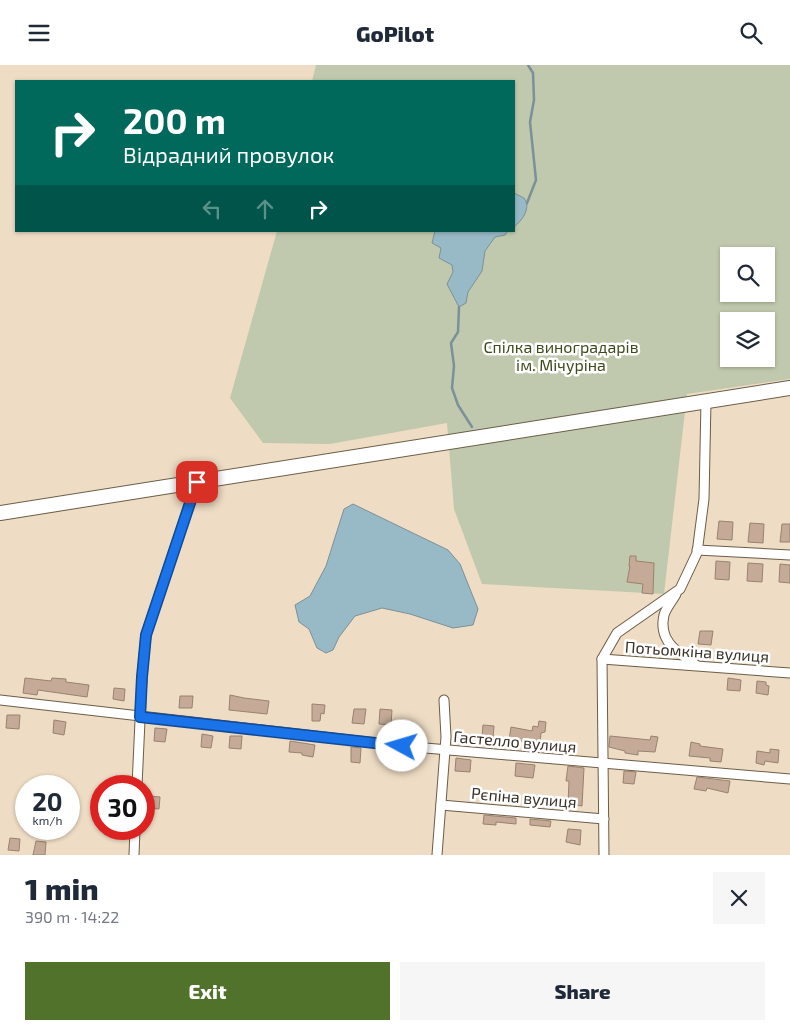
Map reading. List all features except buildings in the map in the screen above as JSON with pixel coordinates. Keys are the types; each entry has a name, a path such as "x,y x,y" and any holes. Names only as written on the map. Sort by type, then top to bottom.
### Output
{"main road":[{"path":"0,513 790,388"}],"street":[{"path":"698,666 674,650 663,632 664,613 680,589 698,550 704,499 706,401"},
{"path":"137,775 146,635 197,482"},
{"path":"698,550 790,555"},
{"path":"604,855 602,659 617,633 680,589"},
{"name":"Потьомкіна вулиця","path":"602,659 790,673"},
{"name":"Гастелло вулиця","path":"0,700 445,750 790,779"},
{"path":"437,855 445,750 444,700"},
{"name":"Рєпіна вулиця","path":"441,805 604,819"},
{"path":"134,855 135,840"}],"green space":[{"name":"Спілка виноградарів ім. Мічуріна","path":"316,65 790,65 790,379 687,394 664,594 482,584 454,509 447,423 330,444 263,443 230,398 277,232 515,232 515,80 312,80"}],"water":[{"path":"515,194 524,198 527,203 524,217 515,226"},
{"path":"435,232 507,232 505,235 495,237 485,251 482,271 468,292 466,303 459,307 447,284 453,272 452,265 439,258 441,248 432,243"},
{"path":"353,504 448,550 460,564 478,609 473,625 453,628 410,614 382,608 355,616 339,637 333,650 326,653 317,648 309,629 299,622 295,605 310,596 326,566 344,509"}],"waterway":[{"path":"527,203 536,180 530,122 534,100 533,73 528,65"},
{"path":"459,307 458,332 451,343 454,366 452,388 458,405 472,427"}],"route":[{"path":"197,482 146,635 140,717 402,746"}]}
